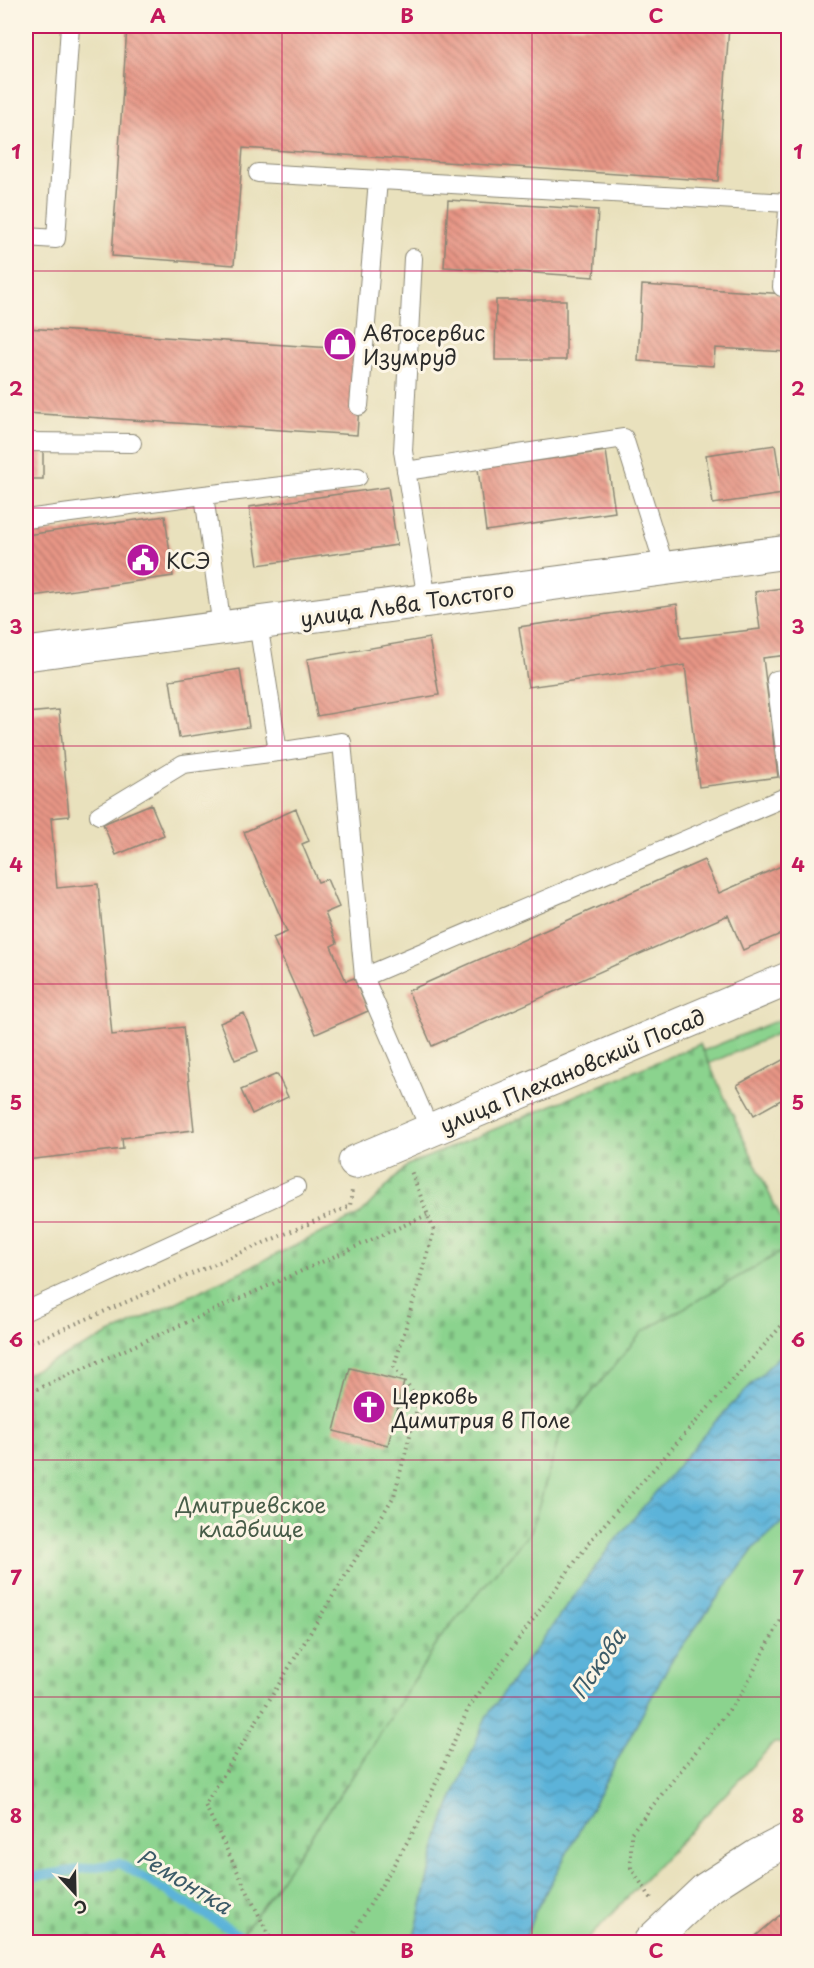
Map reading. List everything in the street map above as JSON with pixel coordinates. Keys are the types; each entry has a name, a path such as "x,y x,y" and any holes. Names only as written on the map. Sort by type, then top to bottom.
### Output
{"street":[{"name":"улица Льва Толстого","path":"26,654 789,552"},
{"name":"улица Плехановский Посад","path":"355,1162 789,979"},
{"path":"659,1933 706,1889 757,1856 789,1840"}],"lane":[{"path":"26,237 56,239 70,26"},
{"path":"258,173 789,203"},
{"path":"359,406 378,180"},
{"path":"789,210 782,287 789,288"},
{"path":"413,258 403,451 427,600"},
{"path":"406,471 624,438 665,568"},
{"path":"26,442 132,443"},
{"path":"26,519 358,477"},
{"path":"204,495 222,628"},
{"path":"258,623 278,752"},
{"path":"789,678 776,680 789,773"},
{"path":"99,815 183,764 342,742 364,977 430,1130"},
{"path":"364,977 789,796"},
{"path":"26,1311 296,1187"}],"path":[{"path":"272,1942 204,1805 394,1496 419,1401 394,1367 435,1231 408,1165 394,1145"},
{"path":"26,1345 350,1206 355,1162"},
{"path":"26,1394 427,1215"},
{"path":"348,1942 419,1821 470,1707 594,1536 789,1320"},
{"path":"659,1933 631,1868 631,1833 740,1696 789,1608"}],"green space":[{"path":"788,1016 788,1029 708,1064 703,1051"},
{"name":"Дмитриевское кладбище","path":"700,1044 788,1234 788,1248 642,1332 562,1428 531,1531 443,1634 361,1764 237,1942 26,1942 26,1374 359,1215 408,1165"},
{"path":"788,1248 788,1347 713,1424 441,1827 413,1942 237,1942 361,1764 443,1634 531,1531 562,1428 642,1332"},
{"path":"788,1517 788,1742 774,1743 585,1942 524,1942 534,1914 671,1661 755,1547"}],"water":[{"name":"Пскова","path":"788,1347 788,1517 755,1547 671,1661 534,1914 524,1942 413,1942 441,1827 486,1717 612,1544 713,1424"}],"building":[{"path":"127,26 729,26 718,181 243,148 234,265 112,256"},
{"path":"448,200 598,210 594,277 444,267"},
{"path":"642,285 788,294 788,352 715,348 714,366 638,361"},
{"path":"496,300 566,300 566,360 495,360"},
{"path":"26,328 363,350 357,435 26,413"},
{"path":"775,445 783,494 713,504 706,455"},
{"path":"26,451 43,451 43,479 26,479"},
{"path":"606,451 615,512 486,531 478,469"},
{"path":"388,487 397,545 258,565 249,507"},
{"path":"165,516 173,576 26,597 26,535"},
{"path":"788,587 788,655 763,658 778,777 699,787 685,665 528,687 519,627 677,604 681,638 760,629 755,592"},
{"path":"429,638 439,695 317,716 307,659"},
{"path":"240,669 249,727 179,738 170,680"},
{"path":"59,710 69,816 51,818 57,888 98,884 112,1035 183,1027 194,1130 122,1138 123,1149 26,1160 26,713"},
{"path":"151,804 164,835 116,855 103,824"},
{"path":"296,809 309,841 302,844 318,882 327,879 339,907 325,913 337,943 331,946 346,981 354,978 368,1011 316,1034 273,938 287,932 244,832"},
{"path":"704,860 719,893 788,863 788,931 743,950 728,915 432,1046 408,991"},
{"path":"244,1013 258,1051 235,1060 220,1023"},
{"path":"786,1058 788,1096 754,1115 737,1085"},
{"path":"277,1074 288,1097 252,1114 241,1090"},
{"name":"Церковь Димитрия в Поле","path":"350,1368 404,1382 388,1445 334,1431"},
{"path":"780,1915 788,1924 788,1942 749,1942"}],"waterway":[{"name":"Ремонтка","path":"26,1878 119,1863 251,1942"}],"place":[{"name":"Автосервис Изумруд","path":"340,344"},
{"name":"КСЭ","path":"143,560"},
{"name":"Церковь Димитрия в Поле","path":"369,1407"}]}
